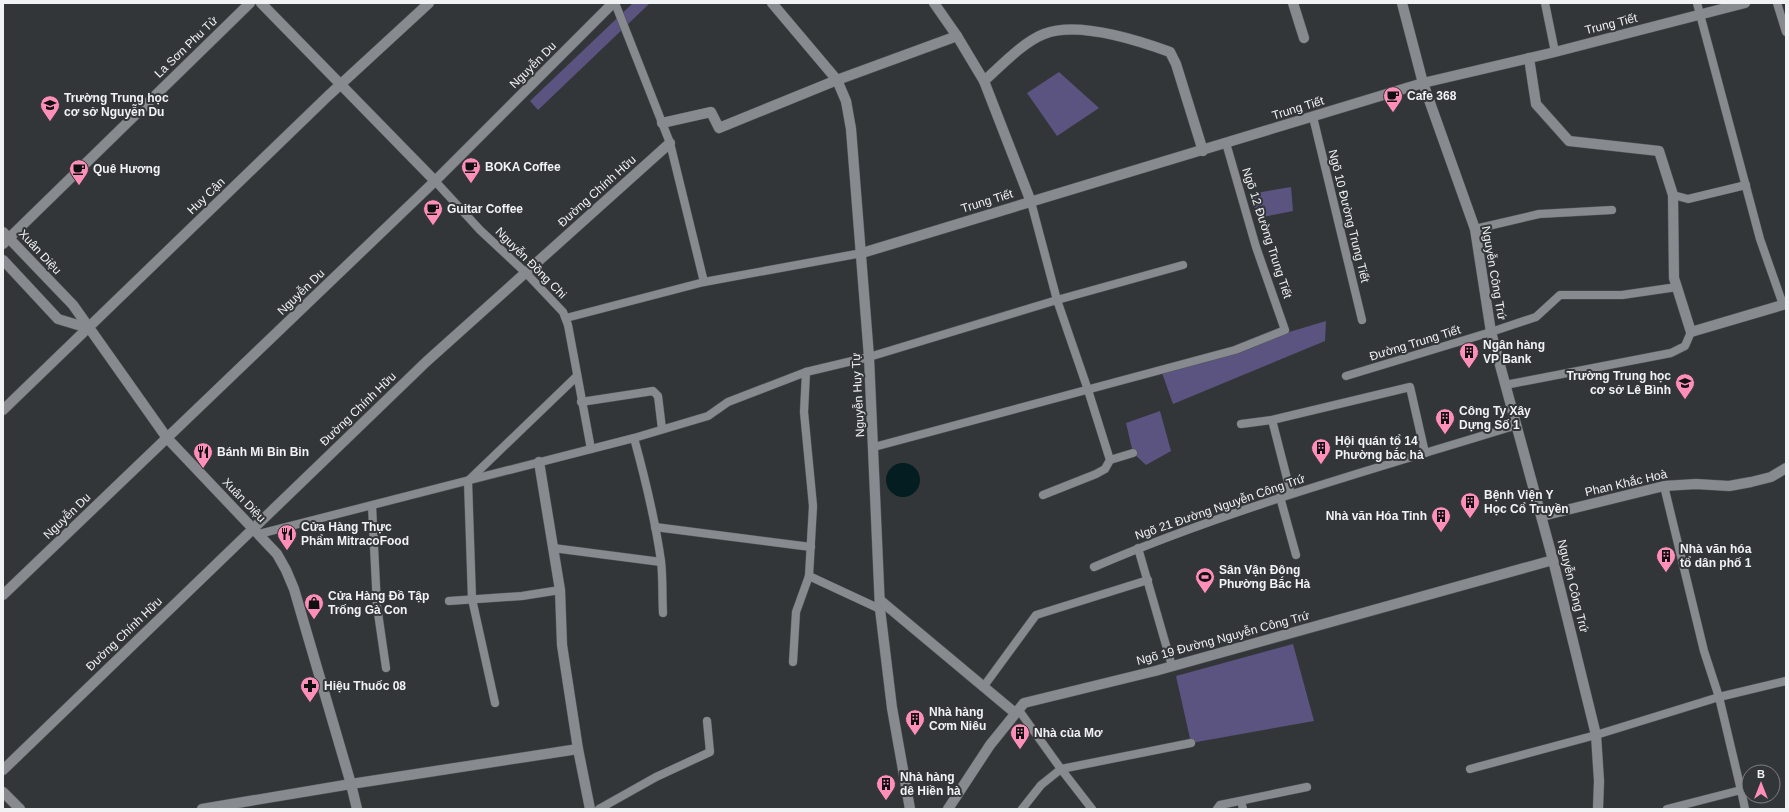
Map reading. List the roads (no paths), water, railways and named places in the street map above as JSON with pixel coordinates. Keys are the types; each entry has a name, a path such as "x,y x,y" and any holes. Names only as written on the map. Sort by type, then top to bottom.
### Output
{"street":[{"name":"La Sơn Phu Tử","path":"5,238 250,3"},
{"path":"261,3 435,181"},
{"name":"Huy Cận","path":"3,410 340,84 429,3"},
{"name":"Nguyễn Du","path":"3,595 435,181 614,3"},
{"name":"Nguyễn Huy Tự","path":"772,3 837,80 846,101 851,129 862,253 869,357 881,605 892,708 910,809"},
{"path":"934,3 957,36 984,81 1031,202"},
{"path":"1293,3 1304,38"},
{"name":"Nguyễn Công Trứ","path":"1402,3 1423,83 1475,229 1491,332 1542,516 1596,735 1599,774 1598,809"},
{"name":"Trung Tiết","path":"862,253 1203,151 1423,83 1555,52 1745,3"},
{"path":"984,81 1029,43 1044,34 1054,31 1082,30 1116,36 1162,49 1170,52 1176,64 1203,151"},
{"path":"662,123 711,112 719,128 837,80 957,36"},
{"path":"1528,58 1536,104 1569,141 1659,151 1673,195 1674,278 1691,332 1786,303"},
{"name":"Đường Chính Hữu","path":"3,770 256,531 426,362 670,143"},
{"name":"Xuân Diệu","path":"5,238 73,306 167,438 277,554 294,589 357,809"},
{"path":"3,260 58,319 88,328"},
{"path":"540,462 560,590 562,645 578,749 590,809"},
{"name":"Phan Khắc Hoà","path":"1542,516 1664,486 1696,484 1729,486 1772,477 1786,468"},
{"name":"Ngõ 19 Đường Nguyễn Công Trứ","path":"948,809 990,746 1024,703 1172,666 1553,560"},
{"path":"881,605 1017,711"},
{"path":"202,809 351,784 578,749"},
{"path":"3,792 20,809"}],"lane":[{"path":"614,3 670,143 704,282"},
{"path":"1545,3 1555,52"},
{"path":"1696,3 1701,14 1767,263 1781,299 1786,303"},
{"path":"1777,3 1786,32"},
{"name":"Ngõ 10 Đường Trung Tiết","path":"1313,117 1362,320"},
{"name":"Ngõ 12 Đường Trung Tiết","path":"1088,390 1235,350 1285,330 1256,247 1226,143"},
{"name":"Nguyễn Đồng Chi","path":"435,181 480,230 526,273 563,312 566,318 576,377 591,449"},
{"path":"1673,195 1688,199 1746,186"},
{"path":"1031,202 1057,300 1110,460 1105,469 1096,474 1043,495"},
{"path":"1475,229 1539,214 1612,210"},
{"path":"566,318 704,282 862,253"},
{"path":"256,531 372,506 634,438 708,416 728,402 806,372 869,357 1057,300 1183,265"},
{"name":"Đường Trung Tiết","path":"1346,376 1536,317 1560,295 1622,295 1677,287"},
{"path":"1506,385 1671,353 1685,346 1691,332"},
{"path":"793,662 796,612 809,576 813,506 804,412 806,372"},
{"path":"495,703 472,600 468,481 576,377"},
{"path":"1242,424 1272,420 1410,387 1426,453"},
{"path":"874,447 1088,390"},
{"path":"581,402 653,391 658,396 662,429"},
{"path":"1272,420 1291,494"},
{"name":"Ngõ 21 Đường Nguyễn Công Trứ","path":"1094,567 1138,548 1238,511 1517,425"},
{"path":"634,438 648,491 661,562 663,613"},
{"path":"1110,460 1133,453"},
{"path":"1664,486 1704,651 1719,697 1741,790 1667,809"},
{"path":"1280,498 1296,555"},
{"path":"372,506 377,606 386,668"},
{"path":"655,527 811,547"},
{"path":"553,548 661,562"},
{"path":"1138,548 1172,666"},
{"path":"809,576 881,605"},
{"path":"984,686 1036,615 1148,580"},
{"path":"449,601 522,596 560,590"},
{"path":"1470,769 1596,735 1719,697 1786,681"},
{"path":"1017,711 1092,809"},
{"path":"599,809 656,777 710,752 707,721"},
{"path":"1022,809 1041,785 1061,769 1191,742"},
{"path":"1217,809 1220,805 1242,805 1307,787"}],"water":[{"path":"900,463 906,463 910,464 917,470 920,480 919,487 913,494 906,497 900,497 896,496 889,490 886,483 886,477 887,473 893,466"}],"place":[{"name":"Cafe 368","path":"1393,113"},
{"name":"Trường Trung học cơ sở Nguyễn Du","path":"50,122"},
{"name":"BOKA Coffee","path":"471,184"},
{"name":"Quê Hương","path":"79,186"},
{"name":"Guitar Coffee","path":"433,226"},
{"name":"Ngân hàng VP Bank","path":"1469,369"},
{"name":"Trường Trung học cơ sở Lê Bình","path":"1685,400"},
{"name":"Công Ty Xây Dựng Số 1","path":"1445,435"},
{"name":"Hội quán tổ 14 Phường bắc hà","path":"1321,465"},
{"name":"Bánh Mì Bin Bin","path":"203,469"},
{"name":"Bệnh Viện Y Học Cổ Truyền","path":"1470,519"},
{"name":"Nhà văn Hóa Tỉnh","path":"1441,533"},
{"name":"Cửa Hàng Thực Phẩm MitracoFood","path":"287,551"},
{"name":"Nhà văn hóa tổ dân phố 1","path":"1666,573"},
{"name":"Sân Vận Động Phường Bắc Hà","path":"1205,594"},
{"name":"Cửa Hàng Đồ Tập Trống Gà Con","path":"314,620"},
{"name":"Hiệu Thuốc 08","path":"310,703"},
{"name":"Nhà hàng Cơm Niêu","path":"915,736"},
{"name":"Nhà của Mơ","path":"1020,750"},
{"name":"Nhà hàng dê Hiền hà","path":"886,801"}]}
